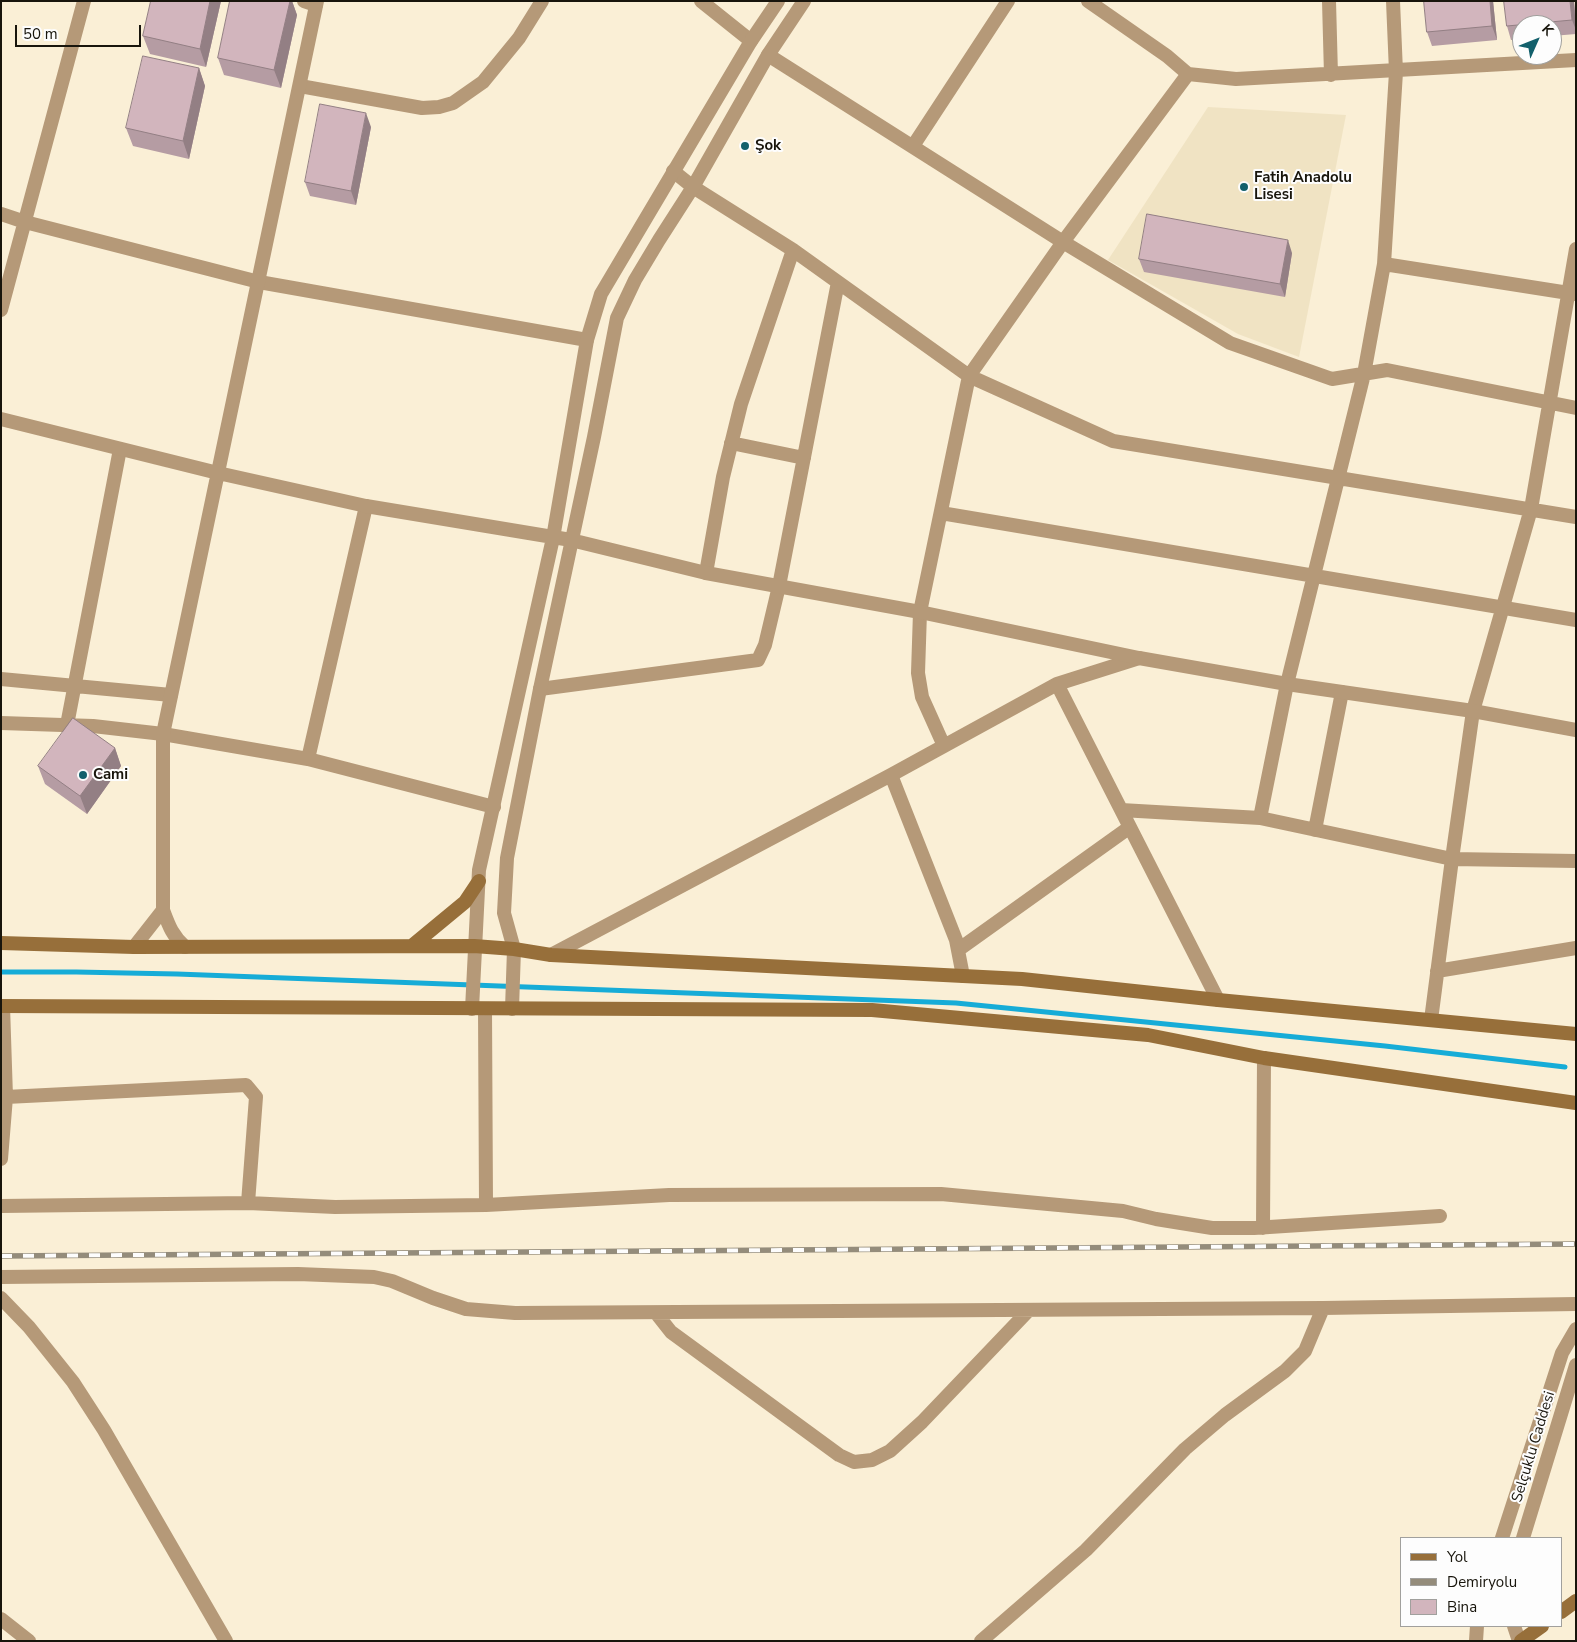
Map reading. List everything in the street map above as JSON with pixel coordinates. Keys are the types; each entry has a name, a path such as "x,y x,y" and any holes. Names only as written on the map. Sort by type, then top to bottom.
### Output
{"main road":[{"path":"413,945 465,902 478,880"},
{"path":"1,943 134,947 413,945 513,956 551,955 1022,978 1218,1000 1576,1034"},
{"path":"2,1006 477,1005 512,1002 872,1010 1148,1035 1264,1058 1576,1102"},
{"path":"1562,1611 1576,1600"},
{"path":"1520,1641 1541,1627"}],"street":[{"path":"1,310 84,1"},
{"path":"300,86 422,108 439,107 453,103 483,82 519,38 542,1"},
{"path":"701,1 751,42"},
{"path":"486,1205 474,953 479,870 553,538 587,340 601,294 673,171 778,1"},
{"path":"512,1002 513,956 504,913 507,858 540,688 594,437 617,318 640,272 693,187 768,55 804,1"},
{"path":"913,146 1008,1"},
{"path":"1088,1 1168,56 1188,74 1236,79 1396,72 1576,60"},
{"path":"1329,1 1331,75"},
{"path":"1260,818 1287,684 1364,374 1384,264 1396,72 1393,1"},
{"path":"185,947 175,938 162,910 163,734 300,86 312,3"},
{"path":"768,55 1064,242 1230,343 1332,379 1388,370 1576,408"},
{"path":"944,746 922,697 918,673 920,612 969,376 1064,242 1188,74"},
{"path":"673,171 693,187 793,250 969,376 1113,441 1576,517"},
{"path":"1,214 25,222 259,282 587,340"},
{"path":"1431,1020 1473,711 1531,509 1549,402 1572,293 1576,249"},
{"path":"706,573 723,477 741,404 793,250"},
{"path":"1384,264 1572,293"},
{"path":"540,688 758,660 765,645 779,586 838,282"},
{"path":"1,419 218,473 366,506 571,540 706,573 920,612 1139,658 1287,684 1473,711 1576,730"},
{"path":"731,443 804,458"},
{"path":"67,725 120,449"},
{"path":"308,759 366,506"},
{"path":"941,513 1576,620"},
{"path":"551,955 891,775 1057,684 1139,658"},
{"path":"1,679 171,695"},
{"path":"1057,684 1218,1000"},
{"path":"1315,830 1342,692"},
{"path":"1,723 93,726 163,734 308,759 494,807"},
{"path":"891,775 956,940 962,976"},
{"path":"1121,810 1260,818 1452,859 1576,861"},
{"path":"958,950 1130,827"},
{"path":"134,947 162,910"},
{"path":"1437,971 1576,948"},
{"path":"1,1159 6,1096 2,1006"},
{"path":"1262,1228 1264,1058"},
{"path":"6,1096 246,1085 256,1097 248,1203"},
{"path":"1,1206 248,1203 335,1207 486,1205 669,1195 941,1194 1123,1211 1156,1219 1212,1228 1262,1228 1440,1216"},
{"path":"1,1277 298,1274 374,1277 392,1281 466,1309 514,1313 1322,1308 1576,1304"},
{"path":"1,1298 29,1327 73,1382 104,1430 226,1641"},
{"path":"980,1641 1086,1550 1185,1449 1225,1415 1285,1371 1306,1351 1322,1308"},
{"path":"656,1313 670,1332 839,1455 854,1462 872,1460 890,1451 922,1422 1029,1310"},
{"path":"1502,1537 1562,1353 1576,1329"},
{"name":"Selçuklu Caddesi","path":"1523,1537 1576,1365"},
{"path":"1,1619 29,1641"},
{"path":"1476,1641 1477,1627"},
{"path":"1514,1627 1520,1641"}],"shaded area":[{"name":"Fatih Anadolu Lisesi","path":"1208,107 1346,115 1299,357 1238,334 1108,260"}],"building":[{"path":"151,1 210,1 200,49 143,36"},
{"path":"230,1 290,1 274,70 218,58"},
{"path":"1424,1 1490,1 1492,26 1427,32"},
{"path":"1504,1 1570,1 1572,20 1562,21 1562,15 1512,15 1512,26 1507,26"},
{"path":"143,56 199,68 183,141 126,128"},
{"path":"320,104 366,113 351,191 305,182"},
{"path":"1147,214 1288,240 1280,284 1139,259"},
{"path":"73,718 115,748 80,796 38,766"}],"waterway":[{"path":"1,972 177,974 956,1003 1385,1046 1565,1067"}],"railway":[{"path":"1,1256 1576,1244"}],"place":[{"name":"Şok","path":"745,146"},
{"name":"Fatih Anadolu Lisesi","path":"1244,187"},
{"name":"Cami","path":"83,775"}]}
